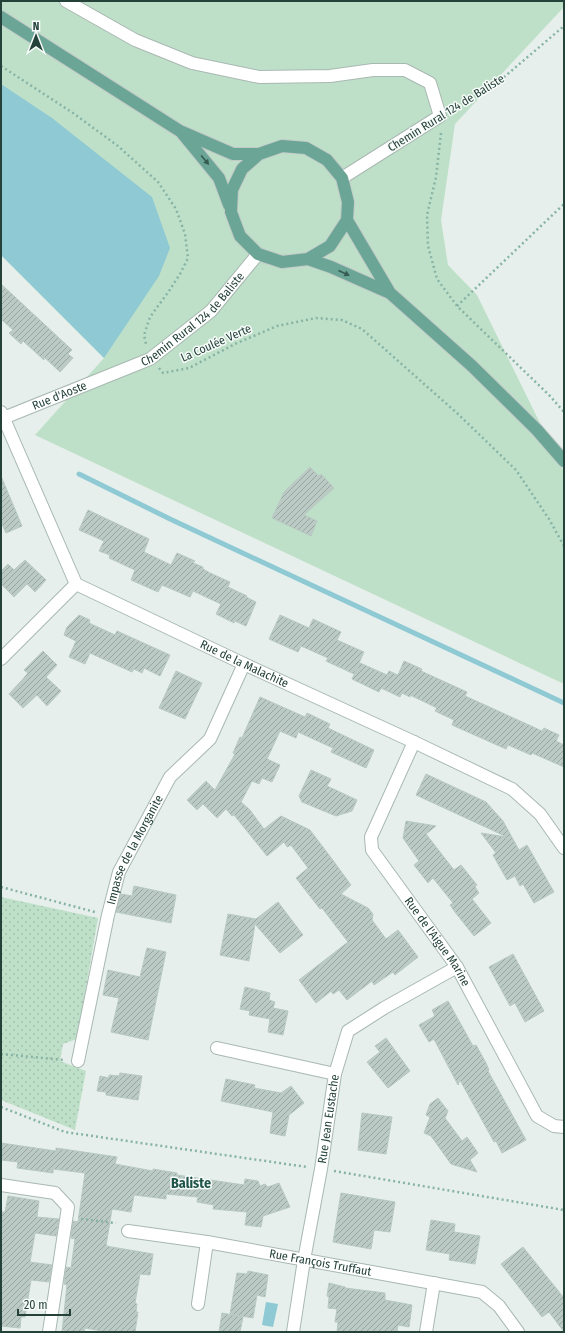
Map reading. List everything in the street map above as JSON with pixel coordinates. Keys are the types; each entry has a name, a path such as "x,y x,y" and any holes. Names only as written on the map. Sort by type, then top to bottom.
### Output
{"main road":[{"path":"1,17 180,130 233,154 259,154 282,146 306,148 327,160 342,178 348,202 347,220 330,246 308,259 282,262 258,254 240,236 219,178 180,130"},
{"path":"231,212 232,190 242,169 259,154"},
{"path":"347,220 390,293"},
{"path":"308,259 332,267 390,293 472,366 537,430 564,461"}],"street":[{"path":"66,1 135,40 192,64 259,77 330,76 373,70 405,70 430,83 440,116"},
{"name":"Chemin Rural 124 de Baliste","path":"342,178 440,116"},
{"name":"Chemin Rural 124 de Baliste","path":"118,372 150,359 211,311 258,254"},
{"name":"Rue d'Aoste","path":"2,416 118,372"},
{"path":"1,658 76,584 2,416"},
{"name":"Rue de la Malachite","path":"76,584 512,789 540,814 564,848"},
{"name":"Impasse de la Morganite","path":"78,1061 108,915 119,872 170,777 210,740 244,664"},
{"name":"Rue de l'Aigue Marine","path":"414,742 370,837 372,850 457,967 537,1116 554,1126 564,1127"},
{"name":"Rue Jean Eustache","path":"293,1332 304,1260 321,1169 335,1074 348,1032 384,1008 457,967"},
{"path":"217,1048 335,1074"},
{"path":"1,1185 55,1194 68,1206 49,1332"},
{"name":"Rue François Truffaut","path":"128,1231 207,1242 482,1292 499,1306 518,1332"},
{"path":"198,1304 207,1242"},
{"path":"426,1332 434,1283"}],"path":[{"name":"Chemin Rural 124 de Baliste","path":"440,116 496,84 564,26"},
{"path":"1,66 73,113 118,146 158,182 176,209 185,234 188,258 177,279 150,317 144,335 150,359"},
{"path":"440,116 441,139 436,177 427,215 428,246 437,279 457,306 550,396 564,412"},
{"path":"457,306 564,204"},
{"name":"La Coulée Verte","path":"150,359 164,373 189,368 236,344 277,326 316,318 342,320 362,329 458,414 516,470 549,519 564,546"},
{"path":"1,887 108,915"},
{"path":"1,1054 78,1061"},
{"path":"1,1107 65,1132 321,1169 564,1210"},
{"path":"67,1217 118,1223 128,1231"}],"green space":[{"path":"1,1 564,1 564,7 455,124 441,220 448,265 477,295 564,472 564,684 35,435 104,358 1,255"},
{"path":"1,897 98,918 77,1039 63,1044 60,1061 86,1071 75,1130 1,1100"}],"water":[{"path":"1,84 52,118 152,197 170,248 159,276 104,358 1,255"},
{"path":"266,1302 278,1304 273,1327 262,1325"}],"building":[{"path":"1,284 72,350 68,354 73,358 60,372 44,357 44,360 23,341 21,344 9,333 13,330 1,319"},
{"path":"310,467 319,476 321,474 334,488 304,515 317,521 311,536 272,518 284,492"},
{"path":"1,476 22,526 6,533 1,522"},
{"path":"88,510 149,539 144,552 171,565 177,553 195,561 193,563 203,567 203,569 210,573 230,582 228,587 256,602 246,626 235,621 234,623 216,614 221,604 193,591 190,597 162,585 158,592 131,580 135,570 109,558 110,555 99,551 104,541 79,530"},
{"path":"25,560 46,580 35,592 27,584 14,597 1,584 1,571 8,564 14,570"},
{"path":"79,615 90,620 89,623 115,635 117,631 170,655 160,676 144,668 142,673 134,669 132,672 90,653 85,664 69,657 76,641 64,635 67,627"},
{"path":"280,615 309,628 313,619 341,632 337,640 364,652 354,674 326,661 328,658 301,646 298,652 269,639"},
{"path":"43,651 57,665 46,677 61,691 47,706 37,695 23,708 9,694 28,673 24,670"},
{"path":"404,661 422,669 421,671 467,692 465,696 542,731 544,728 559,735 556,741 564,745 564,767 532,753 531,755 508,745 506,749 452,725 454,720 435,711 437,708 410,695 410,697 402,693 400,697 381,688 379,692 352,679 360,663 387,675 389,671 398,675"},
{"path":"176,671 202,683 185,719 159,708"},
{"path":"260,697 305,717 307,713 330,724 328,728 374,750 366,768 331,752 333,748 298,732 296,738 280,731 267,759 280,765 272,782 262,778 259,784 252,781 241,802 250,810 264,829 281,816 310,830 351,885 341,894 368,908 373,914 372,920 386,939 398,930 418,957 395,975 393,972 374,985 372,981 347,1000 339,990 333,994 331,991 316,1003 299,980 348,942 322,908 320,909 296,878 308,868 291,845 287,847 284,842 267,856 234,815 232,816 226,809 217,818 203,804 197,810 187,800 206,781 215,790 235,754 233,753 240,737 242,738"},
{"path":"311,770 331,779 327,786 357,800 352,811 336,816 302,802 299,796"},
{"path":"426,774 486,802 503,821 519,850 527,845 554,892 534,903 523,884 520,886 515,876 507,880 493,855 496,853 481,833 507,837 416,795"},
{"path":"406,821 436,826 426,834 454,870 461,865 477,885 475,887 479,893 472,899 491,923 474,936 450,905 453,903 433,878 428,883 414,865 419,861 403,838"},
{"path":"134,886 176,895 171,923 116,912 121,894 132,896"},
{"path":"278,902 303,935 280,953 255,924 249,961 220,955 228,914 256,919"},
{"path":"147,948 166,952 148,1040 111,1032 119,998 103,995 108,970 140,977"},
{"path":"513,954 544,1011 525,1022 515,1003 510,1006 489,967"},
{"path":"245,987 270,993 269,1000 275,1002 273,1008 288,1011 283,1035 268,1032 270,1019 249,1015 250,1011 240,1009"},
{"path":"448,1001 473,1046 476,1045 486,1063 489,1070 488,1071 526,1140 502,1153 496,1141 494,1142 460,1080 458,1085 434,1039 429,1042 419,1025 435,1016 432,1010"},
{"path":"386,1038 410,1071 388,1088 367,1062 380,1052 375,1046"},
{"path":"120,1073 142,1076 138,1100 106,1095 106,1092 97,1091 100,1076 109,1078 109,1075 119,1076"},
{"path":"226,1079 255,1085 254,1088 281,1093 291,1086 304,1103 289,1115 285,1136 270,1133 273,1112 221,1101"},
{"path":"438,1098 448,1111 445,1118 462,1141 467,1137 478,1153 470,1160 477,1172 451,1164 431,1136 424,1133 430,1117 426,1115 430,1104"},
{"path":"362,1113 392,1117 386,1154 358,1150"},
{"path":"1,1143 56,1151 56,1148 117,1157 115,1164 244,1185 245,1179 258,1181 260,1186 265,1184 268,1187 279,1183 290,1207 263,1216 261,1227 245,1225 247,1212 213,1209 214,1205 197,1202 198,1197 166,1194 166,1199 134,1195 131,1212 112,1209 106,1246 153,1254 150,1275 140,1274 135,1303 137,1304 136,1312 138,1312 135,1332 108,1332 85,1328 84,1332 62,1332 67,1285 64,1284 66,1267 71,1268 75,1239 71,1238 73,1221 78,1222 85,1173 53,1169 53,1173 17,1168 18,1162 1,1160"},
{"path":"341,1193 395,1202 390,1232 374,1230 371,1249 333,1242"},
{"path":"8,1196 39,1201 37,1217 59,1219 56,1236 35,1233 30,1262 52,1265 49,1282 31,1280 25,1317 21,1317 20,1328 1,1326 1,1212 5,1212"},
{"path":"431,1220 455,1224 454,1232 480,1236 475,1264 449,1260 450,1254 426,1250"},
{"path":"523,1247 564,1298 564,1332 549,1312 542,1317 501,1264"},
{"path":"248,1271 268,1275 265,1297 257,1295 253,1318 230,1314 237,1273 247,1274"},
{"path":"329,1283 345,1288 385,1293 385,1300 412,1305 409,1327 398,1325 397,1332 337,1332 338,1322 335,1322 337,1309 328,1308 329,1297 327,1296"},
{"path":"222,1313 243,1317 240,1332 219,1332"}],"waterway":[{"path":"79,474 170,519 564,703"}],"district":[{"name":"Baliste","path":"191,1183"}]}
